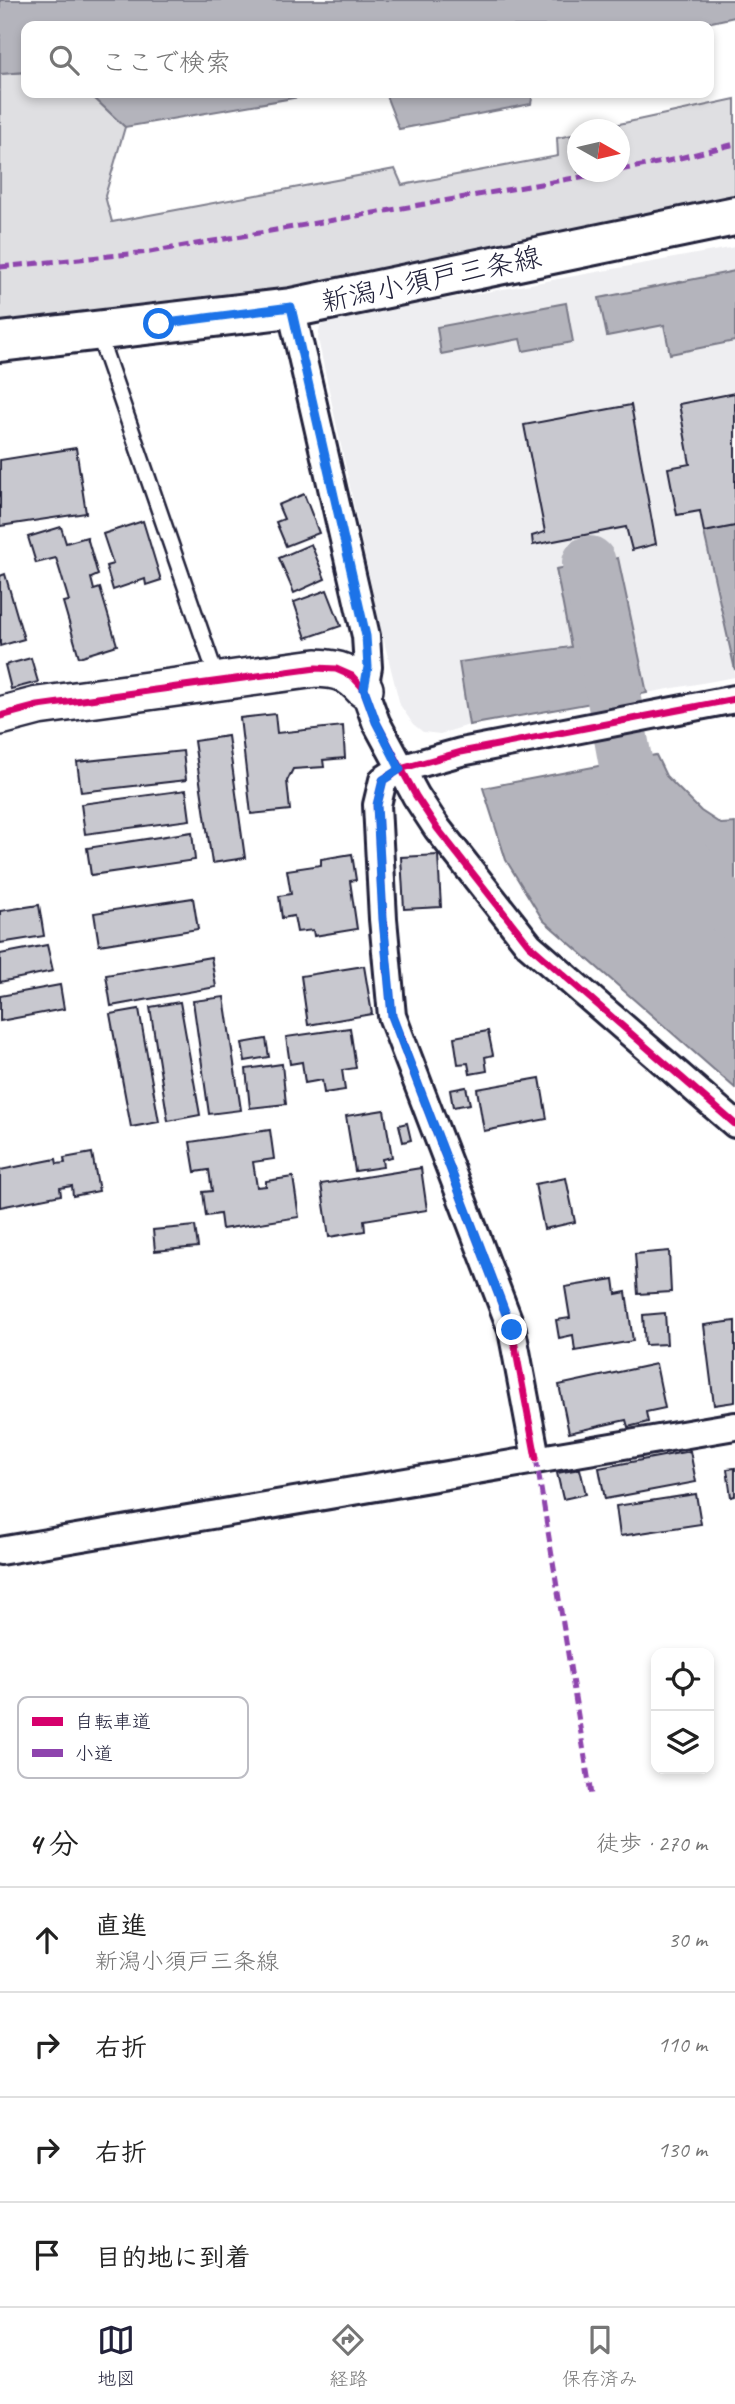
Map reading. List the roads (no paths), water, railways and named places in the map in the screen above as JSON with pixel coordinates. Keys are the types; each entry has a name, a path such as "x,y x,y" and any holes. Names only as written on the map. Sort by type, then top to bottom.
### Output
{"main road":[{"name":"新潟小須戸三条線","path":"0,342 291,307 735,216"}],"street":[{"path":"291,307 366,636 368,667 364,689"},
{"path":"0,716 38,706 316,668 335,669 352,676 364,689 376,722 400,769 437,828 529,945 735,1124"},
{"path":"536,1458 512,1330 392,1016 377,805 383,780 400,769 461,752 731,700"},
{"path":"0,1550 735,1426"}],"lane":[{"path":"97,331 218,682"}],"waterway":[{"path":"589,563 630,787 712,896 735,913"}]}
